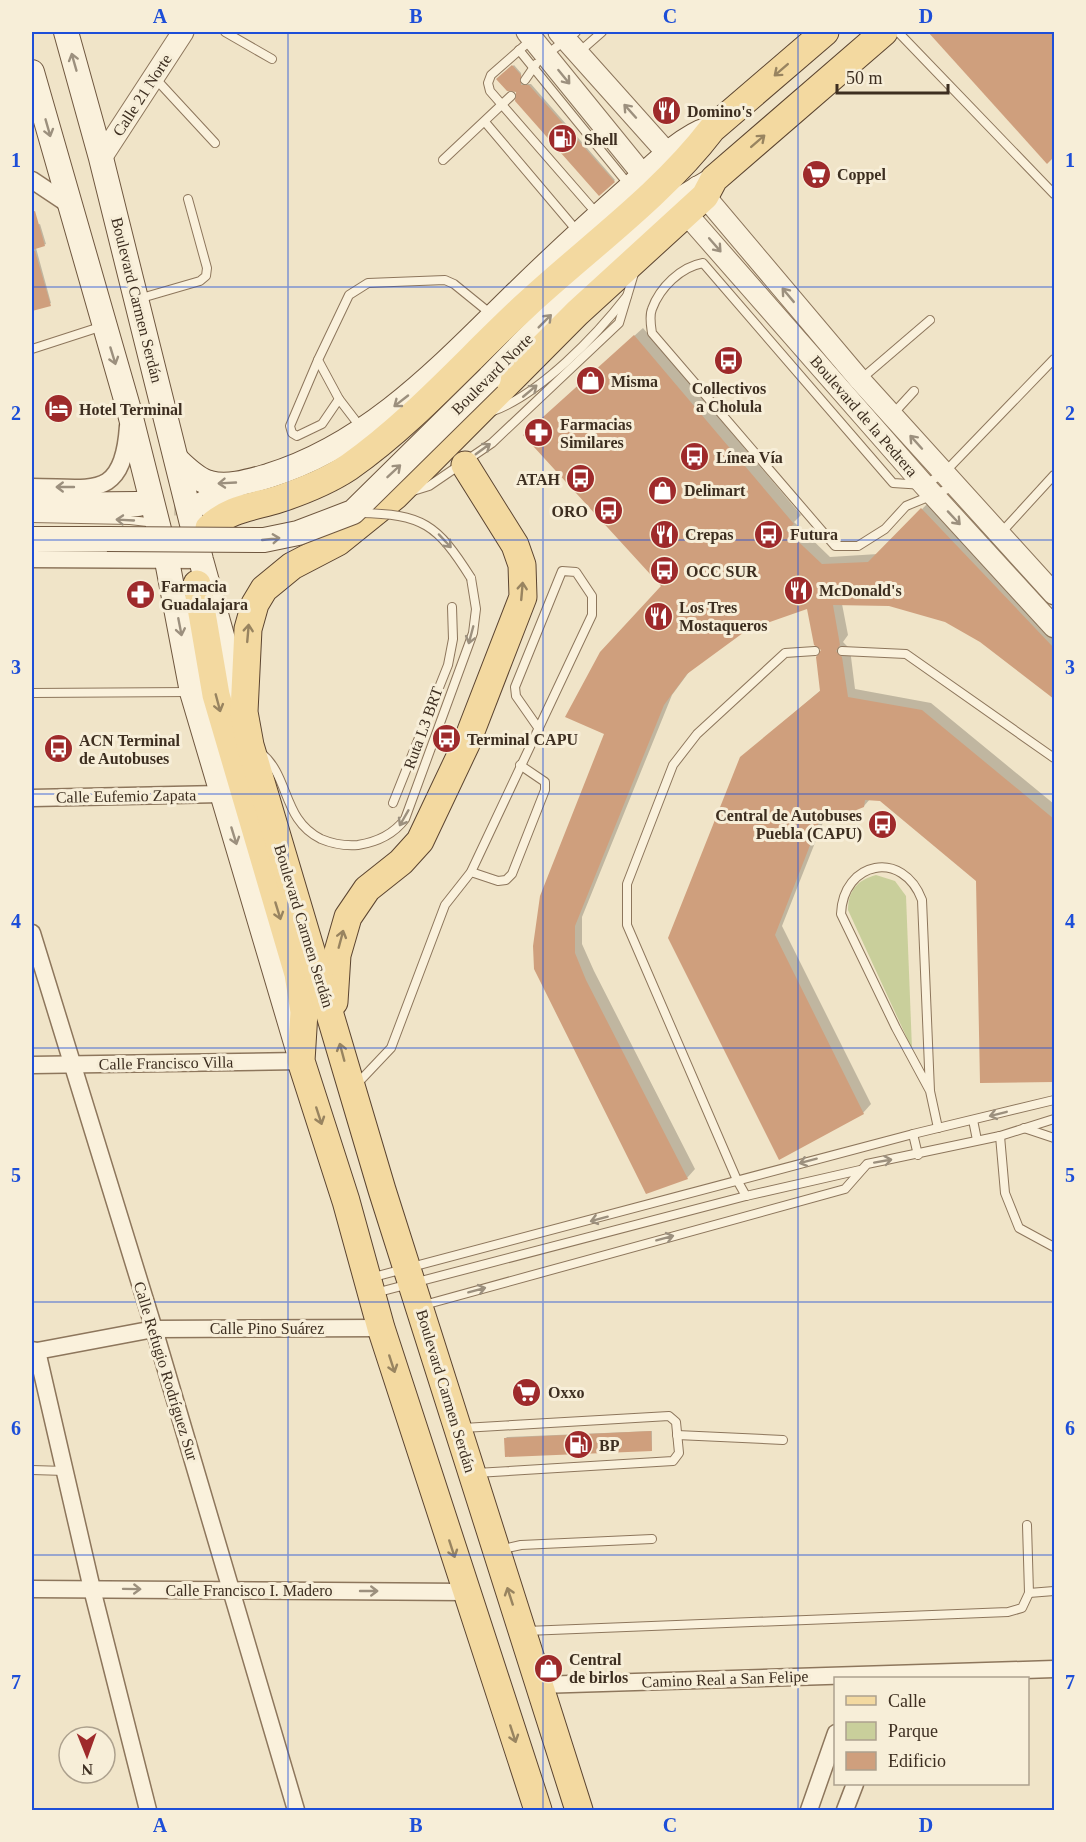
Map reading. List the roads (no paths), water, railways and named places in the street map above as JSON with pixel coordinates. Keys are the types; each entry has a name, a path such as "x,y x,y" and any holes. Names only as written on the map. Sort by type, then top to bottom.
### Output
{"main road":[{"name":"Boulevard Norte","path":"202,544 223,516 328,479 416,413 523,308 654,190 698,147 712,129 825,32"},
{"name":"Boulevard Norte","path":"32,538 273,539 298,533 353,513 568,297 696,195 884,32"},
{"name":"Boulevard Carmen Serdán","path":"70,33 177,460 202,544 244,712 250,745 333,1018 382,1190 414,1286 456,1429 574,1804"},
{"path":"32,72 129,410 167,561 192,692 221,794 346,1201 381,1328 538,1810"},
{"path":"177,460 194,475 209,483 228,484 290,469 319,456 377,442 434,374 599,216 696,133 712,129"},
{"path":"244,712 248,629 255,604 264,589 292,566 338,542 395,496 577,313 640,256 696,195"},
{"path":"333,1018 337,956 348,917 367,889 401,862 420,841 466,744 523,597 522,565 515,544 465,465"},
{"path":"32,505 138,504"},
{"path":"202,544 216,695 298,974 304,1012 301,1060"},
{"path":"346,1201 382,1190"}],"street":[{"name":"Calle 21 Norte","path":"101,158 183,32"},
{"path":"570,39 669,155"},
{"path":"526,40 539,61 637,182"},
{"path":"32,180 71,206"},
{"name":"Boulevard de la Pedrera","path":"696,195 860,381 1054,594"},
{"name":"Boulevard de la Pedrera","path":"696,195 929,490 1054,627"},
{"path":"32,487 89,487 116,477 123,463 129,410"},
{"path":"32,559 167,561 202,544"},
{"name":"Calle Eufemio Zapata","path":"32,798 221,794"},
{"name":"Calle Refugio Rodríguez Sur","path":"32,933 154,1329 296,1810"},
{"name":"Calle Francisco Villa","path":"32,1065 301,1060"},
{"name":"Calle Pino Suárez","path":"34,1350 154,1329 381,1328"},
{"path":"34,1350 148,1810"},
{"name":"Calle Francisco I. Madero","path":"32,1589 466,1592"},
{"name":"Camino Real a San Felipe","path":"855,1677 1054,1669"},
{"name":"Camino Real a San Felipe","path":"538,1685 834,1678"},
{"path":"809,1810 834,1739"},
{"path":"845,1810 855,1785"}],"lane":[{"path":"225,32 272,59"},
{"path":"525,80 539,61 570,39 602,32"},
{"path":"898,32 1053,188"},
{"path":"526,40 491,75 488,83 490,91 599,216"},
{"path":"154,77 215,143"},
{"path":"443,160 511,96"},
{"path":"485,122 580,235"},
{"path":"137,299 200,281 206,276 207,267 188,199"},
{"path":"395,496 429,486 492,443 619,323 640,256"},
{"path":"950,479 929,490 893,483 704,263 691,265 673,278 661,292 651,311 652,333 836,546 858,546 885,529 906,506 950,479 1054,359"},
{"path":"339,399 322,424 297,436 292,433 290,426 349,295 368,283 445,280 454,284 494,316"},
{"path":"477,412 491,412 516,402 599,332 630,293"},
{"path":"860,381 930,320"},
{"path":"32,349 104,326"},
{"path":"318,360 339,399 377,442"},
{"path":"892,415 914,391"},
{"path":"1000,534 1054,476"},
{"name":"Ruta L3 BRT","path":"250,745 269,760 293,813 308,832 332,844 371,843 389,835 405,819 473,633 476,609 471,578 450,544 436,531 417,519 396,514 353,513"},
{"path":"32,518 130,520 158,524 202,544"},
{"path":"352,1090 391,1048 445,905 471,872 520,765 539,729 592,615 592,596 576,572 568,570 562,571 515,687 516,696 539,729"},
{"path":"1039,610 1054,594"},
{"path":"393,802 448,665 453,639 452,607"},
{"path":"746,1196 736,1180 627,925 627,884 673,765 697,734 784,653 815,651"},
{"path":"842,651 906,654 1054,758"},
{"path":"32,693 192,692"},
{"path":"471,872 498,881 506,880 512,874 545,790 545,782 540,776 520,765"},
{"path":"930,1091 886,1008 842,914 842,900 850,883 873,868 888,868 903,874 917,888 922,900 930,1091 938,1128"},
{"path":"414,1286 644,1208 736,1180 1054,1100"},
{"path":"369,1286 414,1286 845,1189 867,1164 1000,1136 1054,1119"},
{"path":"973,1120 977,1140"},
{"path":"1024,1128 1054,1138"},
{"path":"913,1134 918,1155"},
{"path":"1000,1136 1005,1193 1019,1228 1054,1247"},
{"path":"369,1286 414,1286 746,1196 860,1170"},
{"path":"456,1429 669,1416 676,1422 679,1453 678,1458 673,1461 471,1473"},
{"path":"677,1435 783,1440"},
{"path":"32,1470 65,1471"},
{"path":"521,1632 1008,1612 1022,1608 1029,1593 1027,1525"},
{"path":"495,1551 521,1545 652,1539"},
{"path":"1029,1593 1054,1591"}],"tunnel":[{"path":"138,504 204,503"}],"place":[{"name":"Domino's","path":"666,111"},
{"name":"Shell","path":"563,139"},
{"name":"Coppel","path":"816,174"},
{"name":"Collectivos a Cholula","path":"729,360"},
{"name":"Misma","path":"590,381"},
{"name":"Hotel Terminal","path":"58,409"},
{"name":"Farmacias Similares","path":"539,433"},
{"name":"Línea Vía","path":"695,457"},
{"name":"ATAH","path":"581,479"},
{"name":"Delimart","path":"663,490"},
{"name":"ORO","path":"609,511"},
{"name":"Crepas","path":"664,534"},
{"name":"Futura","path":"769,534"},
{"name":"OCC SUR","path":"665,571"},
{"name":"McDonald's","path":"798,590"},
{"name":"Farmacia Guadalajara","path":"140,595"},
{"name":"Los Tres Mostaqueros","path":"658,616"},
{"name":"Terminal CAPU","path":"446,739"},
{"name":"ACN Terminal de Autobuses","path":"58,749"},
{"name":"Central de Autobuses Puebla (CAPU)","path":"883,824"},
{"name":"Oxxo","path":"527,1392"},
{"name":"BP","path":"578,1445"},
{"name":"Central de birlos","path":"548,1668"}]}
